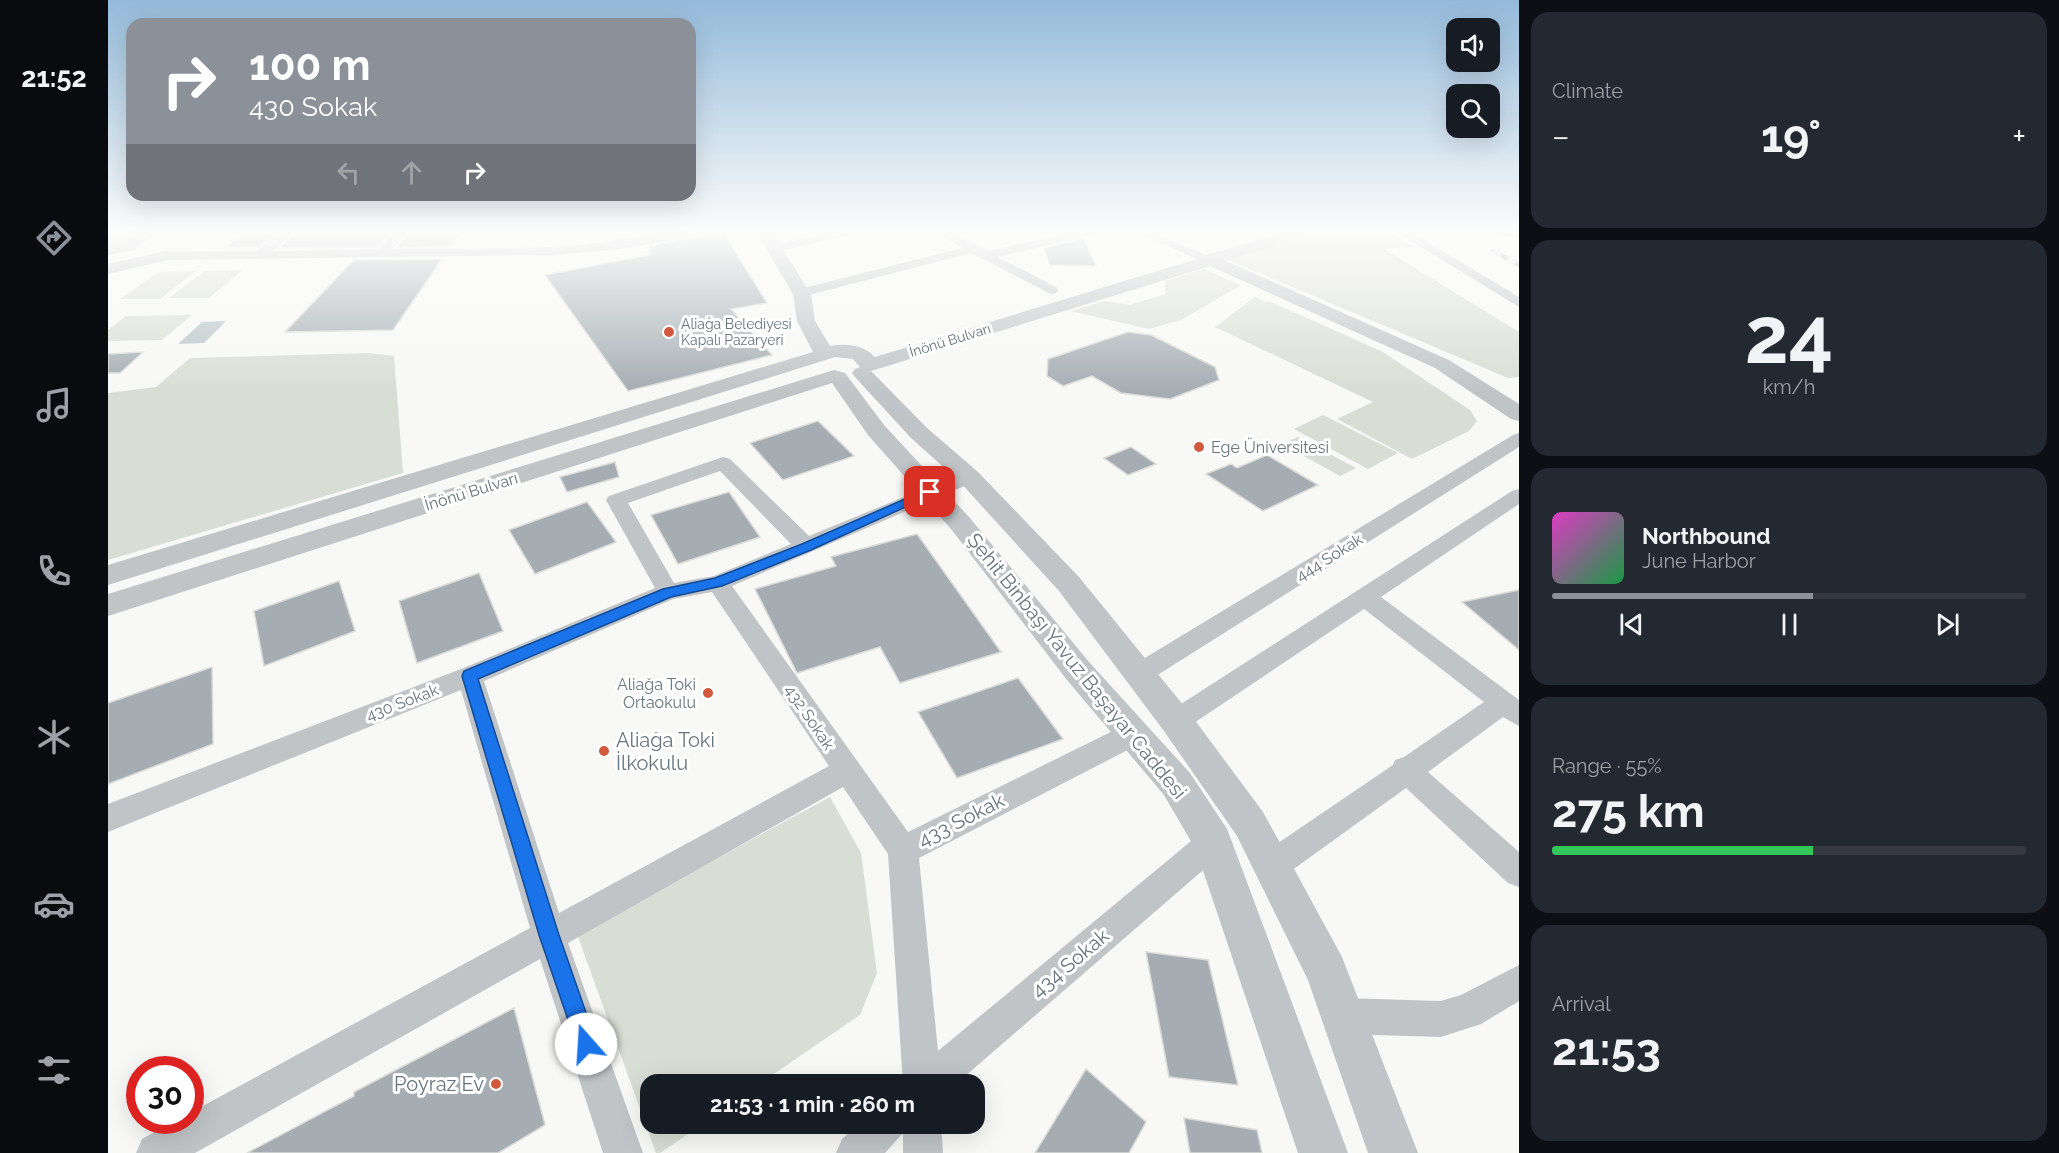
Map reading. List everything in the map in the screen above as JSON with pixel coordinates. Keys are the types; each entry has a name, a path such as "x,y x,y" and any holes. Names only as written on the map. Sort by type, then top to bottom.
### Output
{"street":[{"path":"795,285 803,297 823,315"},
{"path":"803,297 846,285"},
{"path":"1048,285 1057,289"},
{"name":"İnönü Bulvarı","path":"108,575 1116,285"},
{"path":"1266,285 1442,363 1519,414"},
{"path":"1489,285 1519,303"},
{"path":"1030,297 1057,289"},
{"path":"803,297 806,322 819,340 846,361 919,433 969,477 1069,584 1176,721 1250,824 1327,972 1393,1153"},
{"path":"836,331 842,339 846,361"},
{"name":"İnönü Bulvarı","path":"108,605 846,361"},
{"name":"Şehit Binbaşı Yavuz Başayar Caddesi","path":"846,361 876,430 960,523 1078,671 1177,784 1213,842 1323,1153"},
{"name":"444 Sokak","path":"1139,674 1519,439"},
{"path":"668,592 616,500 723,463 807,547"},
{"path":"930,492 969,477"},
{"name":"430 Sokak","path":"108,818 470,676 668,592 718,583 807,547 930,492"},
{"path":"1176,721 1519,495"},
{"name":"432 Sokak","path":"718,583 903,850"},
{"path":"1272,865 1405,770 1511,709 1365,597"},
{"path":"470,676 549,935 623,1153"},
{"name":"433 Sokak","path":"921,1074 903,850 1133,734"},
{"path":"1405,770 1519,872"},
{"path":"156,1153 847,771"},
{"name":"434 Sokak","path":"940,1074 1213,842"},
{"path":"1343,1016 1441,1019 1468,1011 1519,982"},
{"path":"856,1153 876,1134"},
{"path":"922,1134 922,1153"}],"shaded area":[{"path":"141,285 178,285 160,299 120,299"},
{"path":"187,285 225,285 209,298 169,298"},
{"path":"1165,285 1241,285 1181,320 1149,329 1071,311 1105,301 1130,305 1166,294"},
{"path":"1287,285 1442,285 1519,332 1519,377 1508,378"},
{"path":"1255,297 1265,302 1269,301 1383,352 1470,410 1477,421 1469,431 1412,459 1337,419 1373,402 1215,327"},
{"path":"192,315 162,340 108,341 108,330 126,316"},
{"path":"226,321 204,343 178,344 202,322"},
{"path":"369,353 394,356 403,473 108,560 108,393 156,387 190,358"},
{"path":"1323,415 1398,453 1368,469 1294,429"},
{"path":"1298,437 1356,468 1340,476 1282,444"},
{"path":"830,797 861,853 877,973 860,1015 774,1074 640,1074 640,1109 577,934"},
{"path":"649,1134 688,1134 660,1153 656,1153"}],"building":[{"path":"330,285 424,285 393,330 285,332"},
{"name":"Aliağa Belediyesi Kapalı Pazaryeri","path":"552,285 756,285 767,303 731,309 772,355 628,391"},
{"path":"1128,332 1151,335 1215,367 1219,380 1170,399 1121,393 1092,376 1063,386 1047,376 1048,359"},
{"path":"143,352 120,373 108,373 108,354"},
{"path":"818,421 854,456 783,480 750,443"},
{"path":"1131,447 1156,464 1128,475 1104,458"},
{"path":"1267,455 1318,485 1263,511 1206,474 1231,464 1237,468"},
{"path":"615,462 619,477 567,492 560,477"},
{"path":"729,492 760,537 678,564 651,515"},
{"path":"587,502 616,542 535,574 509,530"},
{"path":"917,534 1001,652 900,683 880,647 797,673 755,589 836,566 831,557"},
{"path":"479,573 503,631 417,663 399,601"},
{"path":"339,581 355,631 264,666 254,611"},
{"path":"1519,590 1519,650 1462,602"},
{"path":"212,667 213,744 108,784 108,703"},
{"path":"1018,678 1063,739 957,778 918,712"},
{"path":"1146,952 1208,960 1238,1085 1169,1077"},
{"path":"514,1008 545,1125 498,1153 247,1153 354,1096 354,1092"},
{"path":"1086,1069 1146,1122 1129,1153 1035,1153"},
{"path":"1184,1118 1257,1130 1262,1153 1190,1153"}],"place":[{"name":"Aliağa Belediyesi Kapalı Pazaryeri","path":"669,332"},
{"name":"Ege Üniversitesi","path":"1199,447"},
{"name":"Aliağa Toki Ortaokulu","path":"708,693"},
{"name":"Aliağa Toki İlkokulu","path":"604,751"},
{"name":"Poyraz Ev","path":"496,1084"}],"route":[{"path":"586,1044 549,935 470,676 668,592 718,583 807,547 930,492"}]}
